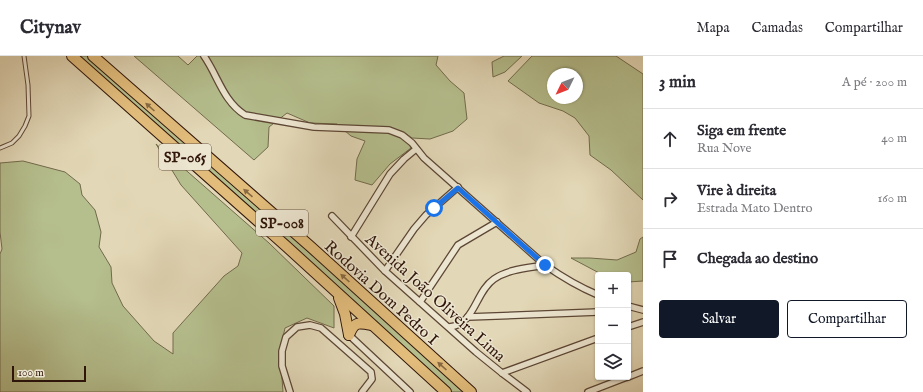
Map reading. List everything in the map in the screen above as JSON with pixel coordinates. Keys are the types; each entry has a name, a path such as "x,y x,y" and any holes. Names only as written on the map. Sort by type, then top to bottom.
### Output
{"highway":[{"name":"Rodovia Dom Pedro I","path":"72,56 286,246 446,392"},
{"name":"Rodovia Dom Pedro I","path":"93,56 321,256 470,392"},
{"path":"337,294 346,314 349,335"},
{"path":"349,335 352,328 356,324 361,323 371,325"}],"street":[{"path":"204,56 229,101 237,110 245,115 314,127 390,130 402,136 424,158 545,265 561,276 595,294"},
{"path":"351,237 390,174 416,149"},
{"path":"385,272 414,229 426,215 458,188"},
{"name":"Avenida João Oliveira Lima","path":"332,216 385,272 502,374 527,392"},
{"path":"420,302 458,245 497,222"},
{"path":"449,327 462,324 468,317 486,287 494,278 545,265"},
{"path":"631,307 643,310"},
{"path":"468,317 595,312"},
{"path":"631,326 643,322"},
{"path":"290,392 282,366 282,350 286,337 297,327 310,325 321,328 371,372 372,379 362,392"},
{"path":"349,335 410,392"},
{"path":"502,374 595,339"},
{"path":"631,376 643,371"},
{"path":"588,392 619,380"}],"lane":[{"path":"0,148 12,143 25,126 29,116 28,85 24,56"}],"green space":[{"path":"77,56 88,56 466,392 451,392"},
{"path":"134,56 178,56 188,65 197,56 438,56 436,65 450,81 464,93 467,119 453,131 430,139 412,138 404,132 411,148 390,164 372,185 355,180 357,159 365,141 351,136 337,124 310,123 287,113 269,127 268,147 254,160"},
{"path":"504,56 522,56 505,72 493,77 492,62"},
{"path":"532,56 616,56 643,74 643,200 611,170 590,155 589,136 575,118 563,111 539,103 508,81"},
{"path":"156,144 269,243 334,306 334,328 307,318 285,328 280,350 283,392 0,392 0,254 2,249 0,232 0,163 23,161 65,172 80,184 82,195 95,210 101,232 99,247 111,267 112,283 123,306 154,341 173,354 173,333 224,276 238,266 242,253 181,185"},
{"path":"643,237 643,281 631,282 631,272 597,272 571,258 617,260 636,252 640,239"}],"route":[{"path":"434,208 458,188 545,265"}]}
